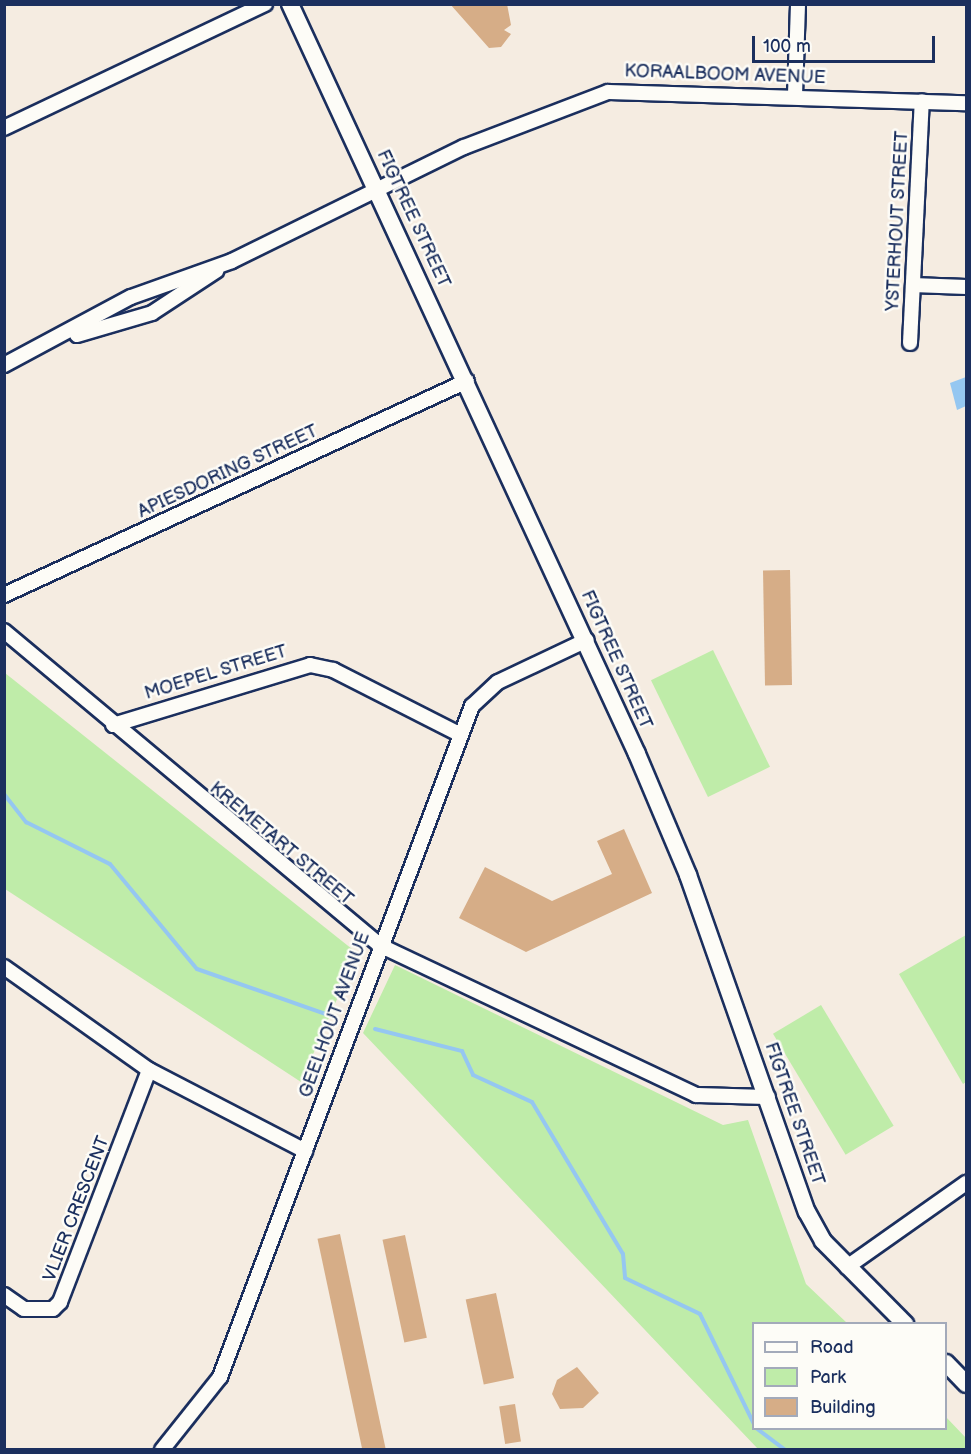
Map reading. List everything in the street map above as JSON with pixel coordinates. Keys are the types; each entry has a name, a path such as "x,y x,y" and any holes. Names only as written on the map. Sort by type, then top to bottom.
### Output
{"street":[{"path":"4,128 264,4"},
{"name":"FIGTREE STREET","path":"290,4 587,640 688,875 768,1096 807,1212 847,1267 904,1322"},
{"path":"795,95 798,4"},
{"name":"KORAALBOOM AVENUE","path":"4,365 61,339 131,297 231,261 377,188 560,106 620,89 966,103"},
{"name":"YSTERHOUT STREET","path":"910,343 922,100"},
{"name":"KORAALBOOM AVENUE","path":"61,339 152,313 231,261"},
{"path":"913,285 966,287"},
{"name":"APIESDORING STREET","path":"4,595 467,381"},
{"name":"KREMETART STREET","path":"4,631 113,725 379,945 696,1095 768,1096"},
{"name":"GEELHOUT AVENUE","path":"162,1449 220,1377 459,734 485,691 587,640"},
{"name":"MOEPEL STREET","path":"113,725 310,665 333,670 459,734"},
{"path":"4,966 149,1070 305,1151"},
{"name":"VLIER CRESCENT","path":"4,1295 24,1310 53,1309 60,1302 149,1070"},
{"path":"847,1267 966,1183"},
{"path":"947,1365 966,1384"}],"green space":[{"path":"713,650 770,767 708,797 651,680"},
{"path":"5,673 357,953 301,1082 5,889"},
{"path":"966,935 966,1082 963,1084 899,974"},
{"path":"395,965 723,1125 748,1120 806,1284 846,1322 752,1322 752,1430 947,1430 947,1418 966,1438 966,1449 758,1449 363,1033"},
{"path":"821,1005 894,1126 846,1155 773,1034"}],"water":[{"path":"966,377 966,406 957,410 950,383"}],"building":[{"path":"450,4 507,4 511,25 504,30 511,34 501,47 489,48"},
{"path":"763,570 790,570 792,685 765,685"},
{"path":"624,829 652,893 526,952 459,918 485,867 552,901 612,874 597,841"},
{"path":"340,1234 386,1449 362,1450 318,1239"},
{"path":"405,1235 427,1338 404,1342 383,1240"},
{"path":"496,1293 514,1378 484,1385 466,1299"},
{"path":"577,1367 599,1393 583,1408 560,1409 552,1394 557,1380"},
{"path":"515,1404 521,1442 505,1444 499,1407"}],"waterway":[{"path":"4,794 26,822 110,864 197,969 337,1018"},
{"path":"375,1029 462,1051 473,1075 532,1102 623,1254 625,1278 700,1314 752,1420"},
{"path":"759,1430 785,1450"}]}
